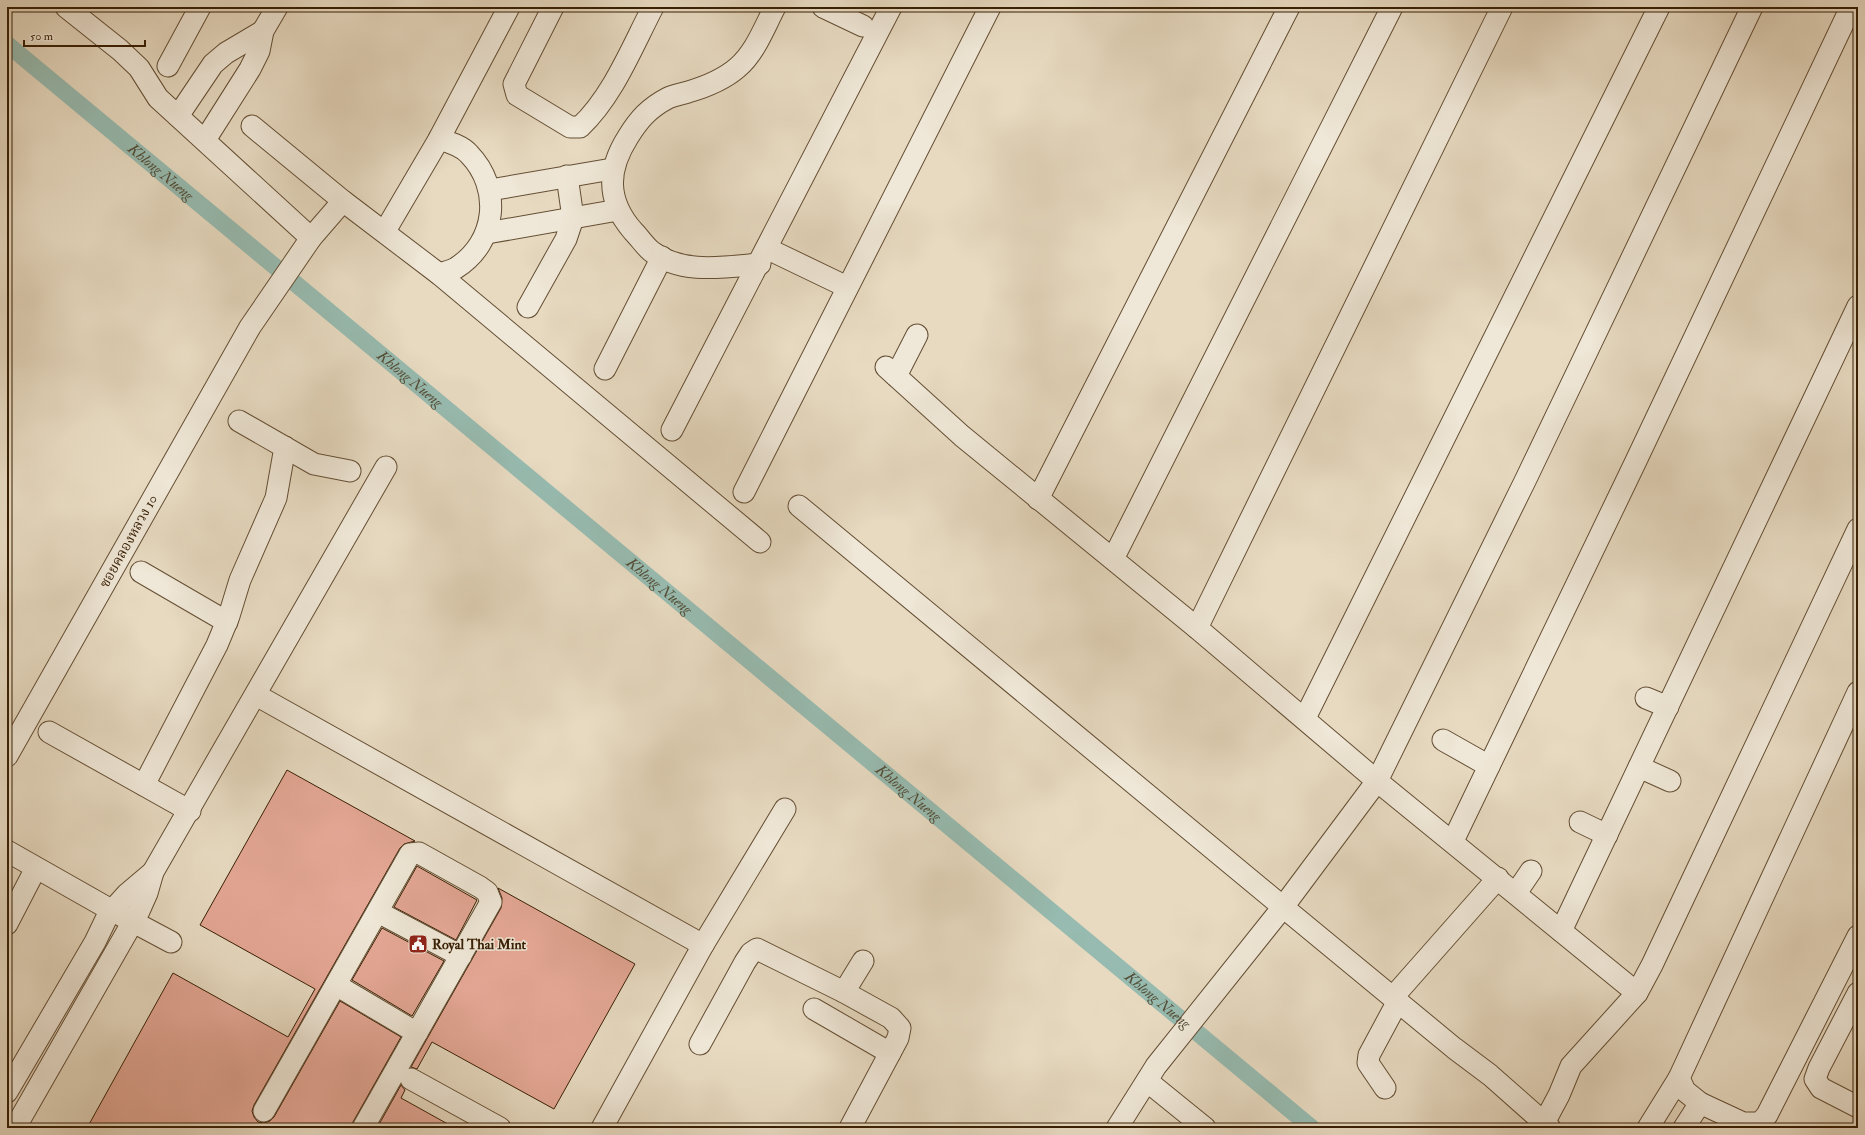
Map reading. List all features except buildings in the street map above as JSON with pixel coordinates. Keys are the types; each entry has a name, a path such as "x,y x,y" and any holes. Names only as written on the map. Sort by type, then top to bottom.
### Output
{"street":[{"path":"66,7 134,63 158,98 205,140 307,245"},
{"path":"168,66 200,7"},
{"path":"205,140 250,69 259,52 263,31 277,7"},
{"path":"385,231 439,139 509,7"},
{"path":"553,7 514,84 517,95 570,127 580,127 593,114 607,94 653,7"},
{"path":"775,7 752,50 737,69 709,85 668,98 640,117 619,151 612,169 612,192 618,210 628,225 652,251 677,264 703,268 764,256 847,287"},
{"path":"823,7 863,26"},
{"path":"672,430 764,256 891,7"},
{"path":"744,492 990,7"},
{"path":"1038,499 1289,7"},
{"path":"1113,559 1392,7"},
{"path":"1197,628 1502,7"},
{"path":"1305,718 1659,7"},
{"path":"1123,1125 1151,1074 1283,907 1377,781 1532,466 1752,7"},
{"path":"1453,841 1635,464 1850,7"},
{"path":"178,116 213,64 226,53 263,31"},
{"path":"252,126 343,201 385,231 439,274 760,542"},
{"path":"439,139 468,153 482,170 490,190 492,210 487,233 476,250 456,268 439,274"},
{"path":"490,190 612,169"},
{"path":"528,307 566,239 572,218 567,176"},
{"name":"ซอยคลองหลวง 10","path":"7,756 250,327 307,245 343,201"},
{"path":"487,233 618,210"},
{"path":"605,369 662,257"},
{"path":"1561,931 1858,306"},
{"path":"917,335 891,371 962,436 1197,628 1305,718 1377,781 1453,841 1637,993"},
{"path":"239,421 314,464 350,471"},
{"path":"144,785 217,645 227,622 240,580 276,498 285,447"},
{"path":"15,1128 133,922 147,893 153,872 190,811 386,467"},
{"path":"799,506 1283,907 1490,1075 1538,1124 1552,1111 1570,1066 1576,1058 1604,1030 1637,993 1652,965 1858,529"},
{"path":"141,572 227,622"},
{"path":"1648,1128 1679,1078 1858,692"},
{"path":"256,695 703,945"},
{"path":"1646,698 1668,707"},
{"path":"49,732 190,811"},
{"path":"1442,740 1489,766"},
{"path":"1639,767 1670,781"},
{"path":"602,1128 703,945 785,809"},
{"path":"1580,822 1607,835"},
{"path":"7,851 171,942"},
{"path":"264,1111 410,854 419,852 487,892 490,898 489,908 417,1033 403,1075 363,1128"},
{"path":"7,924 36,868"},
{"path":"1516,893 1530,871"},
{"path":"7,1092 111,910 153,872"},
{"path":"1385,1088 1368,1063 1369,1055 1396,999 1498,878"},
{"path":"378,912 461,956"},
{"path":"1679,1078 1685,1091 1700,1103 1744,1123 1760,1123 1767,1115 1858,936"},
{"path":"700,1044 722,1002 754,950 757,949 844,992 897,1023 900,1028 898,1038 850,1128"},
{"path":"844,992 862,962"},
{"path":"336,985 417,1033"},
{"path":"1858,993 1819,1068 1815,1079 1821,1088 1858,1107"},
{"path":"814,1009 890,1052"},
{"path":"1151,1074 1205,1128"},
{"path":"403,1075 500,1128"},
{"path":"1684,1128 1700,1103"}],"waterway":[{"name":"Khlong Nueng","path":"7,44 1312,1128"}],"place":[{"name":"Royal Thai Mint","path":"418,944"}]}
